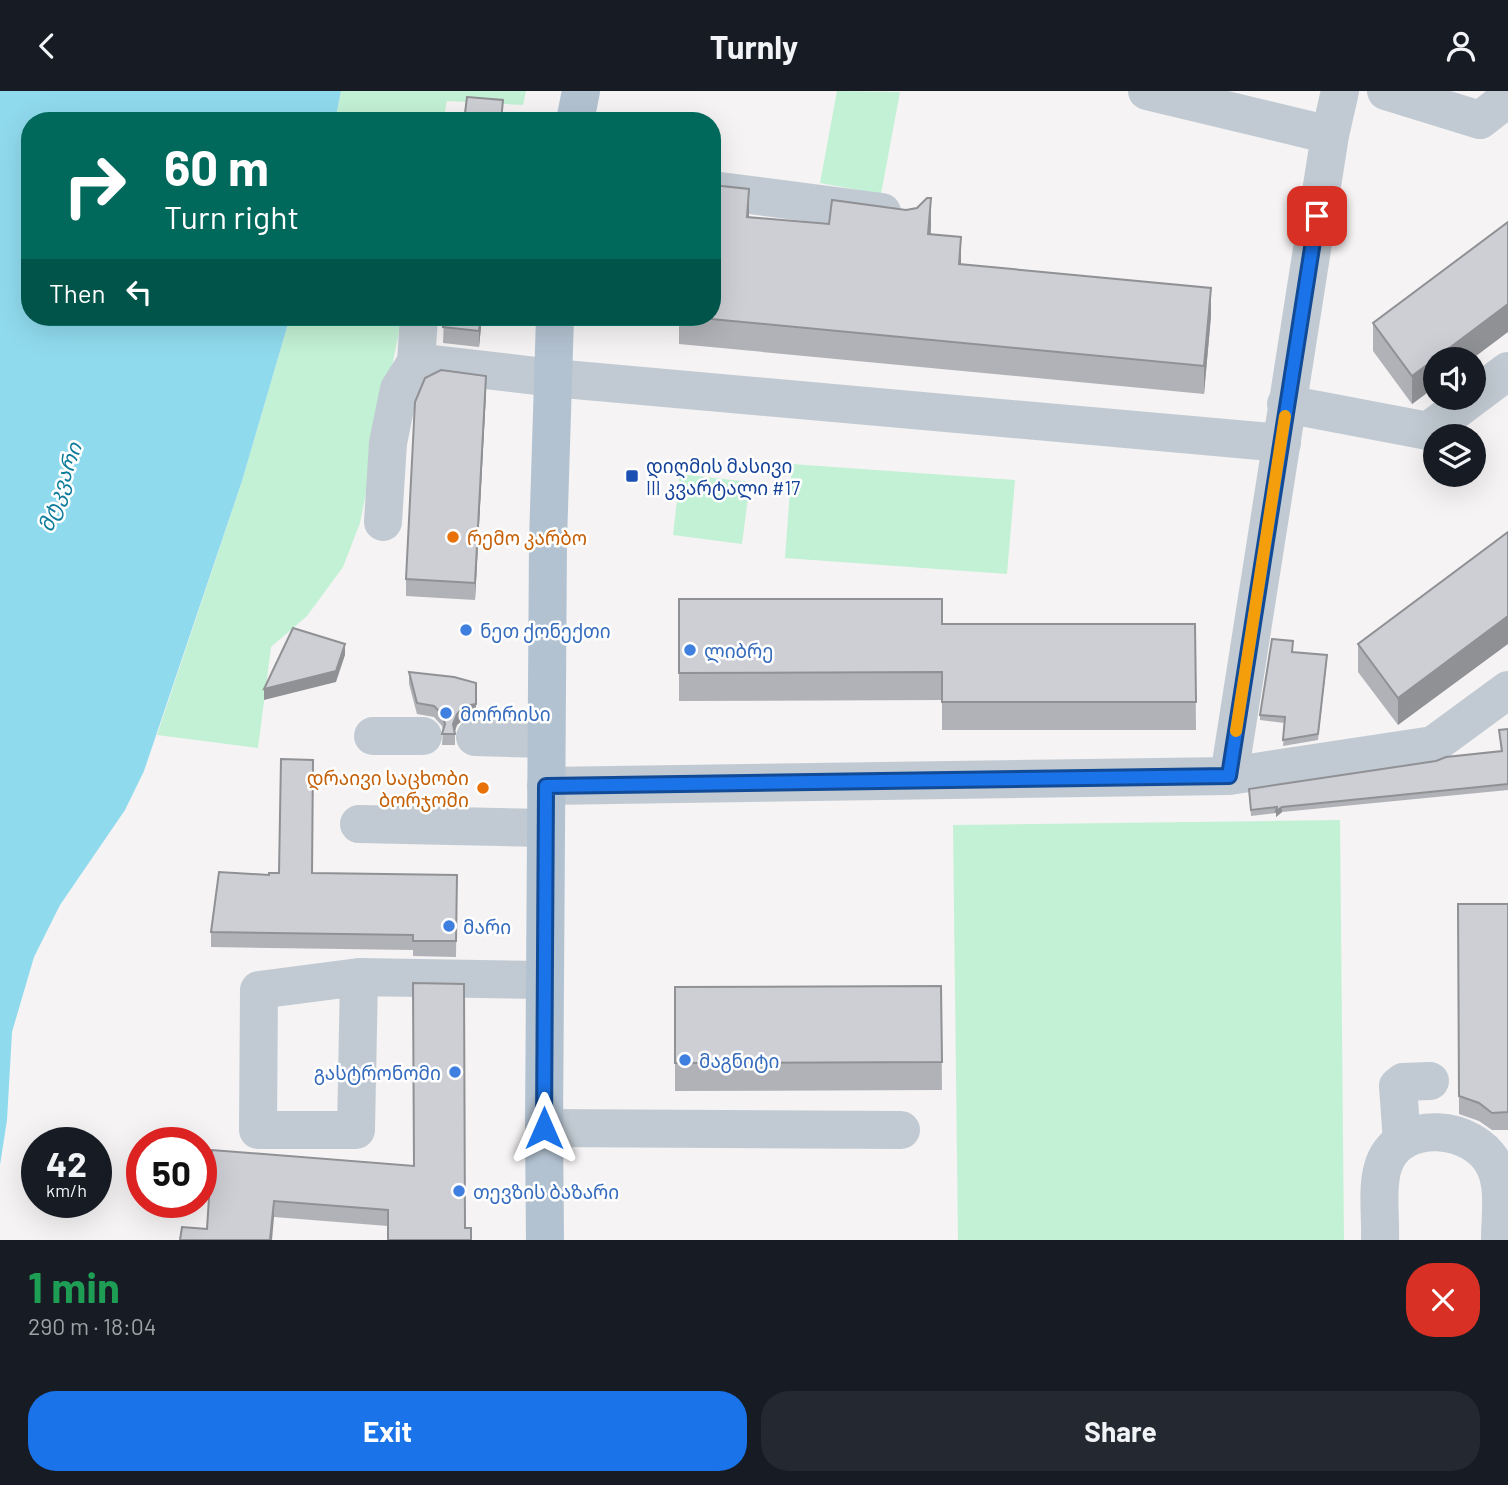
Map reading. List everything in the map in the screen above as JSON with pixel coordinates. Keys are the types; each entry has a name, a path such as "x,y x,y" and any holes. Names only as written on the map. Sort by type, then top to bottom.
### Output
{"main road":[{"path":"577,112 581,91"},
{"path":"545,1240 544,980 548,541 555,326"}],"lane":[{"path":"1147,91 1330,135"},
{"path":"1229,776 1286,404 1330,135 1340,91"},
{"path":"1385,91 1479,120 1508,98"},
{"path":"721,191 908,216"},
{"path":"383,522 388,443 399,389 416,362 418,326"},
{"path":"416,362 553,378 1282,443"},
{"path":"1286,404 1428,431 1508,371"},
{"path":"546,786 1229,776 1433,745 1508,690"},
{"path":"373,736 423,736"},
{"path":"475,737 546,739"},
{"path":"359,824 545,828"},
{"path":"359,977 356,1130 258,1130 259,990 359,977 544,980"},
{"path":"1402,1141 1398,1086 1404,1082 1430,1081"},
{"path":"544,1128 901,1130"},
{"path":"1380,1240 1383,1166 1391,1150 1402,1141 1436,1132 1459,1136 1479,1145 1494,1165 1500,1184 1500,1240"}],"green space":[{"path":"341,91 526,91 523,105 447,101 445,112 337,112"},
{"path":"837,91 900,92 881,194 820,183"},
{"path":"287,326 400,326 360,523 343,567 307,616 271,647 258,748 157,735 242,481"},
{"path":"792,464 1015,480 1007,574 785,558"},
{"path":"680,474 750,482 742,544 673,535"},
{"path":"1340,820 1344,1240 958,1240 953,825"}],"water":[{"name":"მტკვარი","path":"0,91 341,91 337,112 21,112 21,326 287,326 242,481 144,771 125,810 60,905 34,957 12,1032 7,1120 0,1165"}],"building":[{"path":"467,97 503,100 502,112 465,112"},
{"path":"721,186 749,189 747,217 829,224 832,200 906,210 917,208 927,198 931,198 928,234 961,237 959,264 1211,288 1204,366 721,320"},
{"path":"1508,222 1508,304 1451,347 1423,347 1423,368 1412,376 1373,323"},
{"path":"443,326 480,326 479,331"},
{"path":"441,370 486,376 475,583 406,579 415,402 425,378"},
{"path":"1508,532 1508,616 1398,698 1358,644"},
{"path":"679,599 942,599 942,624 1195,624 1196,702 942,702 942,672 679,673"},
{"path":"293,628 345,644 336,671 264,689"},
{"path":"1272,639 1293,641 1292,652 1327,655 1318,734 1283,740 1285,717 1260,715"},
{"path":"409,672 454,677 476,683 476,704 465,706 457,714 453,724 455,734 442,734 445,724 442,714 434,706 417,703"},
{"path":"1508,729 1508,784 1282,807 1276,811 1277,807 1251,810 1249,789 1436,761 1446,757 1502,751 1499,730"},
{"path":"281,759 313,760 312,873 457,875 456,941 413,941 413,935 211,932 219,872 269,875 279,873"},
{"path":"1458,904 1508,904 1508,1112 1492,1113 1479,1103 1459,1096"},
{"path":"413,983 464,984 465,1228 471,1228 471,1240 388,1240 388,1210 274,1201 270,1240 180,1240 182,1227 207,1229 208,1218 217,1218 217,1150 414,1166"},
{"path":"941,986 942,1062 675,1063 675,987"}],"slow traffic":[{"path":"1236,731 1285,416"}],"place":[{"name":"დიღმის მასივი III კვარტალი #17","path":"632,476"},
{"name":"რემო კარბო","path":"453,537"},
{"name":"ნეთ ქონექთი","path":"466,630"},
{"name":"ლიბრე","path":"690,650"},
{"name":"მორრისი","path":"446,713"},
{"name":"დრაივი საცხობი ბორჯომი","path":"483,788"},
{"name":"მარი","path":"449,926"},
{"name":"მაგნიტი","path":"685,1060"},
{"name":"გასტრონომი","path":"455,1072"},
{"name":"თევზის ბაზარი","path":"459,1191"}],"route":[{"path":"544,1128 546,786 1229,776 1317,216"}]}
